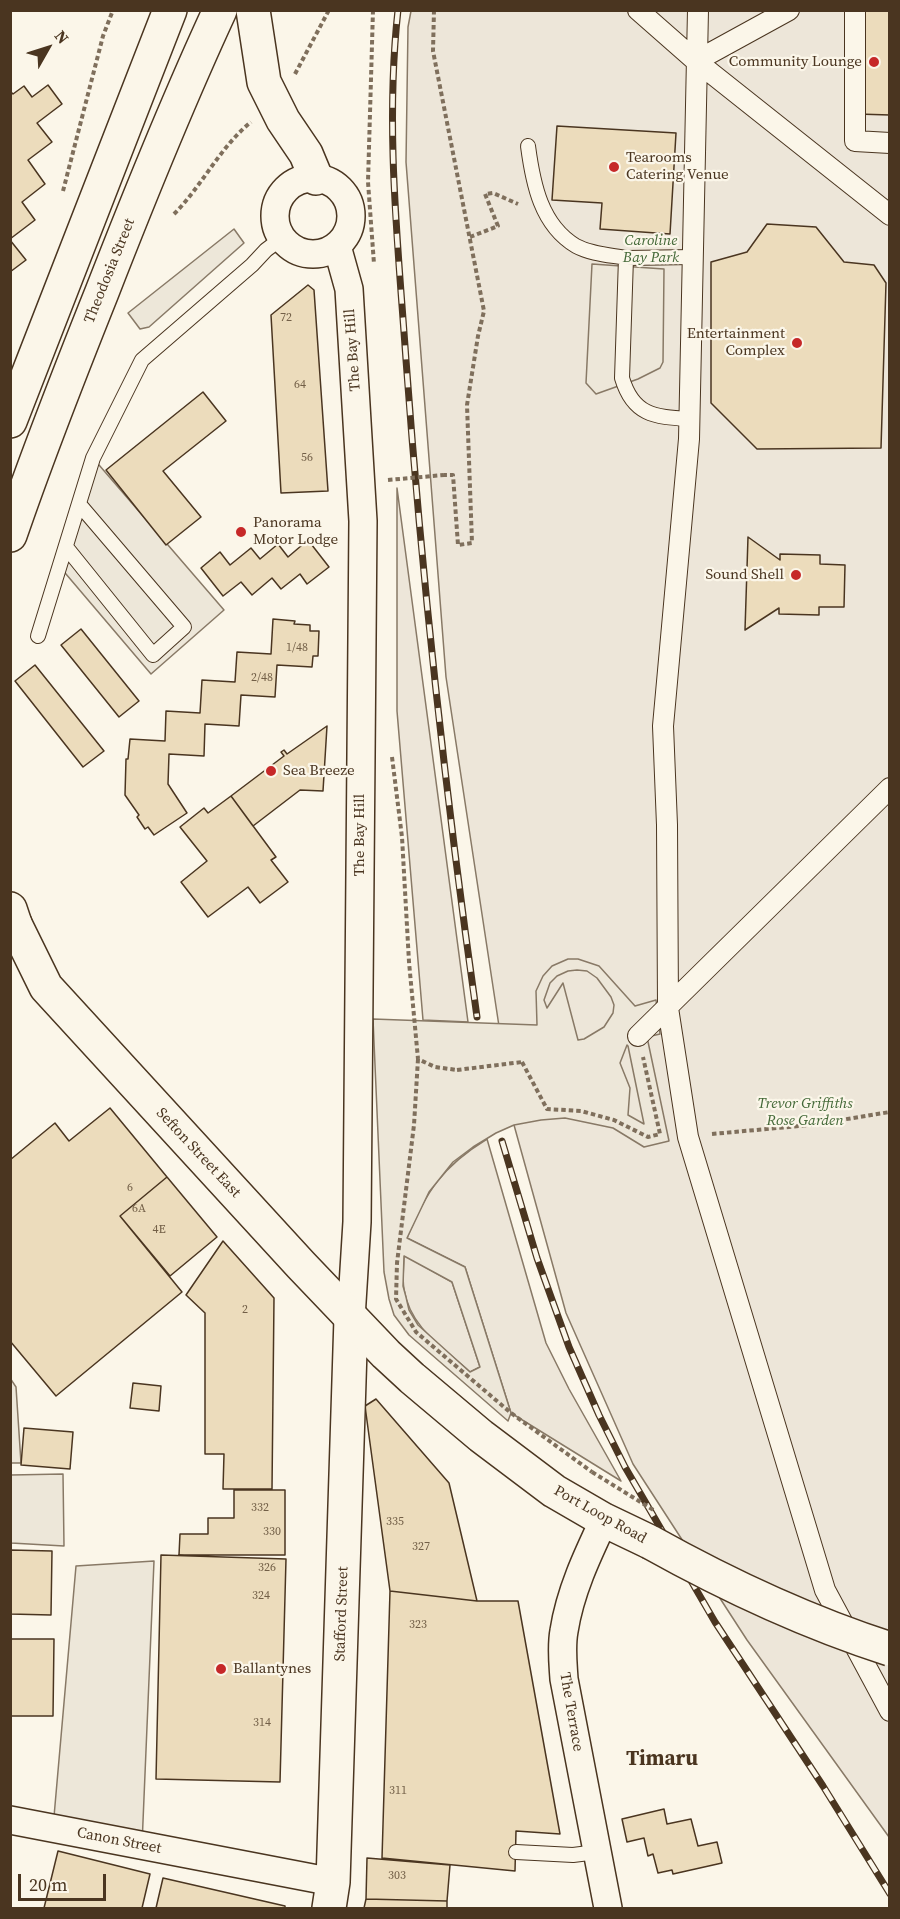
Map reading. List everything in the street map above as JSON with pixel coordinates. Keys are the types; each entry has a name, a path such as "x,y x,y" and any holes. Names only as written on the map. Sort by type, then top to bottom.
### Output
{"main road":[{"path":"10,421 170,10"},
{"name":"Theodosia Street","path":"10,535 39,452 133,212 185,86 220,10"},
{"path":"253,10 264,82 283,120 306,154 316,178"},
{"name":"Sefton Street East","path":"12,918 46,987 351,1318"},
{"name":"Sefton Street East","path":"10,969 46,987"},
{"name":"Port Loop Road","path":"351,1318 412,1378 481,1436 554,1491 706,1574 761,1600 890,1649"},
{"name":"Stafford Street","path":"331,1895 351,1318"}],"street":[{"path":"638,10 696,61 890,215"},
{"path":"698,10 689,419 663,726 667,825 668,1008 688,1137 825,1590 890,1711"},
{"path":"696,61 789,10"},
{"path":"855,10 855,141 890,143"},
{"path":"316,178 327,180 337,186 350,205 352,216 345,238 337,246 326,252 314,254 302,252 282,238 276,225 276,210 280,197 289,186 302,179 316,178"},
{"name":"The Bay Hill","path":"337,246 349,289 363,521 357,1221 351,1318"},
{"path":"638,1036 890,788"},
{"name":"The Terrace","path":"604,1520 575,1587 563,1633 563,1655 564,1679 608,1908"},
{"name":"Canon Street","path":"10,1820 331,1895"}],"lane":[{"path":"528,146 537,196 555,230 577,246 593,253 626,258 694,257"},
{"path":"38,636 93,458 142,360 282,238"},
{"path":"626,258 622,378 627,394 640,408 658,417 689,419"},
{"path":"66,547 153,655 184,627 79,504"},
{"path":"516,1852 573,1855 597,1852"}],"path":[{"path":"62,194 103,36 113,10"},
{"path":"294,77 329,10"},
{"path":"388,480 453,475 459,544 472,543 467,405 484,311 433,51 434,10"},
{"path":"174,214 190,198 236,135 256,118"},
{"path":"470,237 498,226 484,194 493,193 525,208 545,211"},
{"path":"456,1070 522,1062 547,1109 580,1111 614,1120 648,1137 660,1134 638,1036"},
{"path":"418,1059 414,1125 397,1263 396,1299 416,1332 511,1413 592,1472"},
{"path":"688,1137 810,1125 890,1112"}],"green space":[{"name":"Caroline Bay Park","path":"411,11 889,11 889,1837 747,1640 633,1464 566,1313 514,1125 446,677 406,162 408,27"},
{"path":"397,488 468,1022 423,1020 397,711"},
{"path":"487,1139 546,1343 621,1481 511,1413 465,1267 407,1238 421,1206 438,1181 459,1159"},
{"path":"404,1255 452,1282 480,1367 470,1372 420,1326 407,1303 403,1276"}],"shaded area":[{"path":"234,229 244,243 149,327 140,329 128,313"},
{"path":"592,264 664,269 663,362 660,368 638,379 596,394 586,383"},
{"path":"93,458 224,610 151,674 60,567"},
{"path":"568,959 578,959 599,966 635,1006 656,1000 660,1034 647,1037 669,1141 644,1147 613,1128 565,1118 514,1125 496,1133 453,1162 429,1192 407,1238 465,1267 511,1413 508,1421 409,1335 394,1315 384,1272 373,1019 537,1025 536,991 543,976 552,966","holes":["577,970 587,971 597,978 614,1005 613,1013 604,1027 578,1040 563,983 547,1008 544,1000 550,983 557,976","627,1045 644,1124 628,1115 630,1088 620,1063","404,1256 452,1282 480,1367 470,1372 418,1325 409,1310 403,1286"]},
{"path":"10,1378 16,1387 21,1463 11,1463"},
{"path":"63,1474 64,1546 11,1543 11,1475"},
{"path":"154,1561 142,1845 53,1828 76,1566"}],"building":[{"name":"Community Lounge","path":"861,10 890,10 890,115 857,114"},
{"path":"48,85 62,104 37,123 52,142 28,160 45,184 22,202 35,220 10,239 10,91 13,94 24,86 32,97"},
{"name":"Tearooms Catering Venue","path":"557,126 676,133 670,234 600,229 602,203 552,200"},
{"name":"Entertainment Complex","path":"767,224 816,227 844,262 874,265 886,283 881,448 757,449 711,403 711,262 747,252"},
{"path":"10,240 26,260 10,272"},
{"path":"308,285 314,290 328,491 281,493 271,315"},
{"path":"203,392 226,421 163,471 201,517 166,545 106,470"},
{"name":"Sound Shell","path":"748,537 780,560 780,554 820,555 820,564 845,565 844,607 819,607 819,615 779,614 779,608 745,630"},
{"path":"308,540 329,567 307,584 300,574 281,589 272,578 252,595 241,582 223,596 201,568 220,552 230,565 251,548 260,559 278,544 288,557"},
{"path":"273,619 295,621 294,624 310,625 310,631 319,631 318,656 313,656 312,667 277,665 275,697 241,695 239,726 205,724 204,756 169,754 168,784 187,813 154,835 148,827 145,829 137,817 139,815 125,795 126,759 128,759 130,739 165,741 166,711 200,713 202,680 235,682 237,652 271,654"},
{"path":"81,629 139,701 119,717 61,645"},
{"path":"35,665 104,751 83,767 15,681"},
{"path":"327,726 323,791 300,790 253,826 231,796 284,756 281,752 284,750 287,754"},
{"path":"231,796 276,857 271,860 288,882 260,903 248,887 208,917 181,882 207,861 180,827 204,808 208,813"},
{"path":"110,1108 167,1177 120,1216 182,1292 56,1396 10,1341 10,1160 55,1123 69,1141"},
{"path":"167,1177 217,1237 170,1276 120,1216"},
{"path":"223,1241 274,1298 272,1489 223,1489 224,1454 205,1454 205,1313 186,1295"},
{"path":"133,1383 161,1386 159,1411 130,1408"},
{"path":"376,1399 449,1483 477,1601 390,1591 365,1406"},
{"path":"24,1428 73,1432 70,1469 21,1465"},
{"path":"234,1490 285,1490 285,1555 179,1555 180,1534 208,1534 208,1518 234,1518"},
{"path":"10,1550 52,1551 51,1615 10,1614"},
{"name":"Ballantynes","path":"161,1555 286,1559 280,1782 156,1779"},
{"path":"390,1591 477,1601 518,1601 560,1834 516,1831 515,1871 382,1858"},
{"path":"10,1639 54,1639 53,1716 10,1716"},
{"path":"664,1809 667,1824 691,1819 698,1846 717,1842 722,1863 673,1874 672,1870 658,1873 653,1854 648,1856 644,1838 627,1842 622,1819"},
{"path":"58,1851 150,1874 142,1908 44,1908"},
{"path":"367,1858 450,1865 447,1901 366,1899"},
{"path":"163,1878 285,1906 285,1908 156,1908"},
{"path":"366,1899 447,1901 447,1908 364,1908"}],"railway":[{"path":"398,10 394,54 394,185 412,442 436,689 477,1017"},
{"path":"502,1141 537,1258 569,1347 625,1467 715,1622 823,1786 890,1894"}],"place":[{"name":"Community Lounge","path":"874,62"},
{"name":"Tearooms Catering Venue","path":"614,167"},
{"name":"Entertainment Complex","path":"797,343"},
{"name":"Panorama Motor Lodge","path":"241,532"},
{"name":"Sound Shell","path":"796,575"},
{"name":"Sea Breeze","path":"271,771"},
{"name":"Ballantynes","path":"221,1669"}],"district":[{"name":"Timaru","path":"662,1760"}],"park label":[{"name":"Trevor Griffiths Rose Garden","path":"805,1112"}]}
